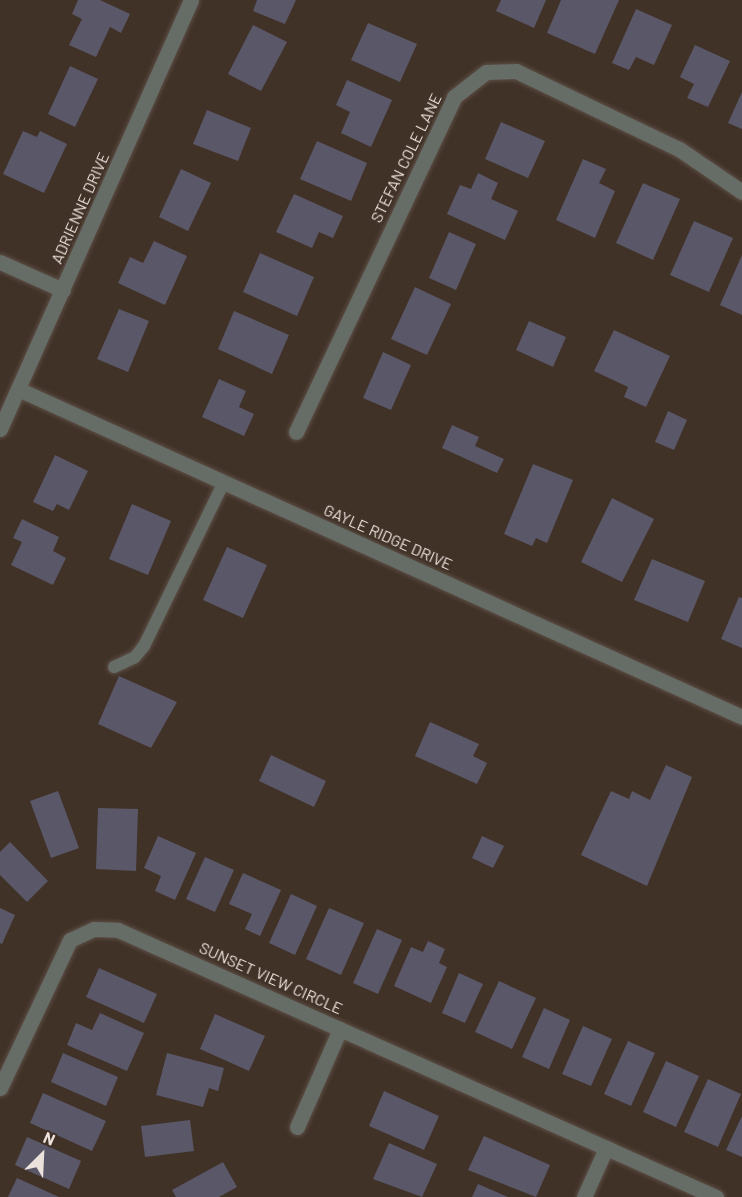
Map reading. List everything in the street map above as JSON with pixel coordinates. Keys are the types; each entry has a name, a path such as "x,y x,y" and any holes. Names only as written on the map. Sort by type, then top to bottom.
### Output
{"street":[{"name":"ADRIENNE DRIVE","path":"0,429 191,0"},
{"name":"STEFAN COLE LANE","path":"296,432 454,97 486,72 516,71 680,149 742,192"},
{"path":"0,262 63,290"},
{"name":"GAYLE RIDGE DRIVE","path":"18,389 742,717"},
{"name":"SUNSET VIEW CIRCLE","path":"0,1088 70,940 94,929 118,930 716,1197"},
{"path":"297,1127 340,1029"},
{"path":"584,1197 606,1148"}],"lane":[{"path":"114,667 135,657 144,646 224,482"}],"building":[{"path":"78,0 100,0 130,14 121,33 110,27 96,57 69,45 82,19 72,14"},
{"path":"257,0 296,0 285,24 253,11"},
{"path":"501,0 546,0 534,28 496,11"},
{"path":"561,0 619,0 595,54 547,33"},
{"path":"636,9 672,25 654,65 636,57 629,70 612,63"},
{"path":"368,23 417,44 400,82 351,60"},
{"path":"253,25 287,42 261,91 228,74"},
{"path":"695,45 730,61 708,107 687,98 694,84 680,77"},
{"path":"70,66 98,79 75,127 48,114"},
{"path":"347,80 392,100 371,147 341,133 350,112 336,105"},
{"path":"742,92 742,129 728,123"},
{"path":"207,110 251,128 238,161 193,144"},
{"path":"501,122 545,141 528,178 485,159"},
{"path":"23,131 37,137 40,131 67,144 44,193 3,174"},
{"path":"317,141 367,163 351,201 300,179"},
{"path":"583,159 606,169 599,183 615,191 595,238 556,220"},
{"path":"181,169 211,183 188,231 159,217"},
{"path":"478,173 498,183 491,199 518,211 505,240 447,214 460,185 471,189"},
{"path":"643,183 680,199 653,260 616,243"},
{"path":"294,194 343,216 333,238 319,232 312,248 276,232"},
{"path":"694,221 733,238 709,292 670,275"},
{"path":"449,232 476,244 456,290 429,278"},
{"path":"154,241 187,256 165,305 118,283 130,257 143,263"},
{"path":"260,253 314,277 297,316 243,292"},
{"path":"742,255 742,315 720,305"},
{"path":"415,287 451,304 427,355 391,339"},
{"path":"119,309 149,321 128,372 97,359"},
{"path":"234,311 289,335 272,374 218,349"},
{"path":"529,321 566,337 553,367 516,350"},
{"path":"614,330 670,356 646,407 624,397 628,387 594,371"},
{"path":"383,352 411,365 391,410 363,398"},
{"path":"219,379 246,391 239,407 254,414 244,436 202,417"},
{"path":"668,411 687,420 674,450 655,442"},
{"path":"452,425 479,437 475,446 504,459 497,473 442,448"},
{"path":"55,455 88,471 69,510 57,504 53,511 33,502"},
{"path":"533,464 573,480 547,543 536,538 532,546 504,534"},
{"path":"612,498 654,519 622,582 581,562"},
{"path":"132,504 171,521 148,575 109,559"},
{"path":"22,519 59,537 53,551 66,558 53,585 11,565 22,542 13,538"},
{"path":"227,547 267,565 243,618 203,600"},
{"path":"652,559 705,581 688,622 634,600"},
{"path":"739,597 742,598 742,648 721,639"},
{"path":"119,676 177,702 151,748 98,724"},
{"path":"430,722 479,744 473,756 487,763 477,784 415,756"},
{"path":"271,755 326,781 314,807 259,781"},
{"path":"666,765 692,777 647,886 581,855 611,791 629,799 632,791 650,800"},
{"path":"58,791 79,848 51,858 30,801"},
{"path":"98,808 138,809 136,871 96,869"},
{"path":"158,836 196,853 175,900 155,891 161,876 144,868"},
{"path":"482,836 504,846 493,868 472,858"},
{"path":"10,842 48,881 27,902 0,875 0,852"},
{"path":"205,857 234,870 215,912 186,899"},
{"path":"243,873 281,890 260,936 245,929 252,914 229,904"},
{"path":"291,894 317,906 295,955 269,943"},
{"path":"0,908 15,915 2,944 0,943"},
{"path":"329,908 364,923 341,975 306,959"},
{"path":"377,929 402,940 378,994 353,983"},
{"path":"428,941 445,949 439,963 447,967 431,1003 394,986 411,947 423,952"},
{"path":"99,968 157,994 144,1023 86,997"},
{"path":"459,973 483,984 465,1023 442,1013"},
{"path":"499,981 536,998 512,1049 475,1032"},
{"path":"544,1008 570,1020 549,1069 522,1057"},
{"path":"100,1013 144,1033 127,1071 67,1045 76,1023 92,1030"},
{"path":"215,1014 265,1036 249,1071 200,1049"},
{"path":"583,1026 612,1039 591,1086 562,1074"},
{"path":"628,1041 655,1053 631,1106 604,1094"},
{"path":"63,1053 118,1077 106,1106 51,1082"},
{"path":"167,1053 224,1068 218,1091 209,1088 203,1107 156,1095"},
{"path":"666,1061 699,1076 676,1127 643,1112"},
{"path":"708,1079 741,1094 718,1147 684,1132"},
{"path":"384,1091 439,1116 424,1150 369,1126"},
{"path":"43,1093 106,1121 92,1151 30,1123"},
{"path":"742,1116 742,1157 726,1150"},
{"path":"190,1120 194,1151 145,1157 141,1126"},
{"path":"484,1136 550,1165 536,1197 468,1170"},
{"path":"27,1137 81,1161 69,1189 15,1165"},
{"path":"389,1143 437,1164 422,1197 373,1179"},
{"path":"223,1162 237,1187 219,1197 176,1197 172,1190"},
{"path":"17,1178 59,1197 8,1197"},
{"path":"478,1184 508,1197 472,1197"}]}
